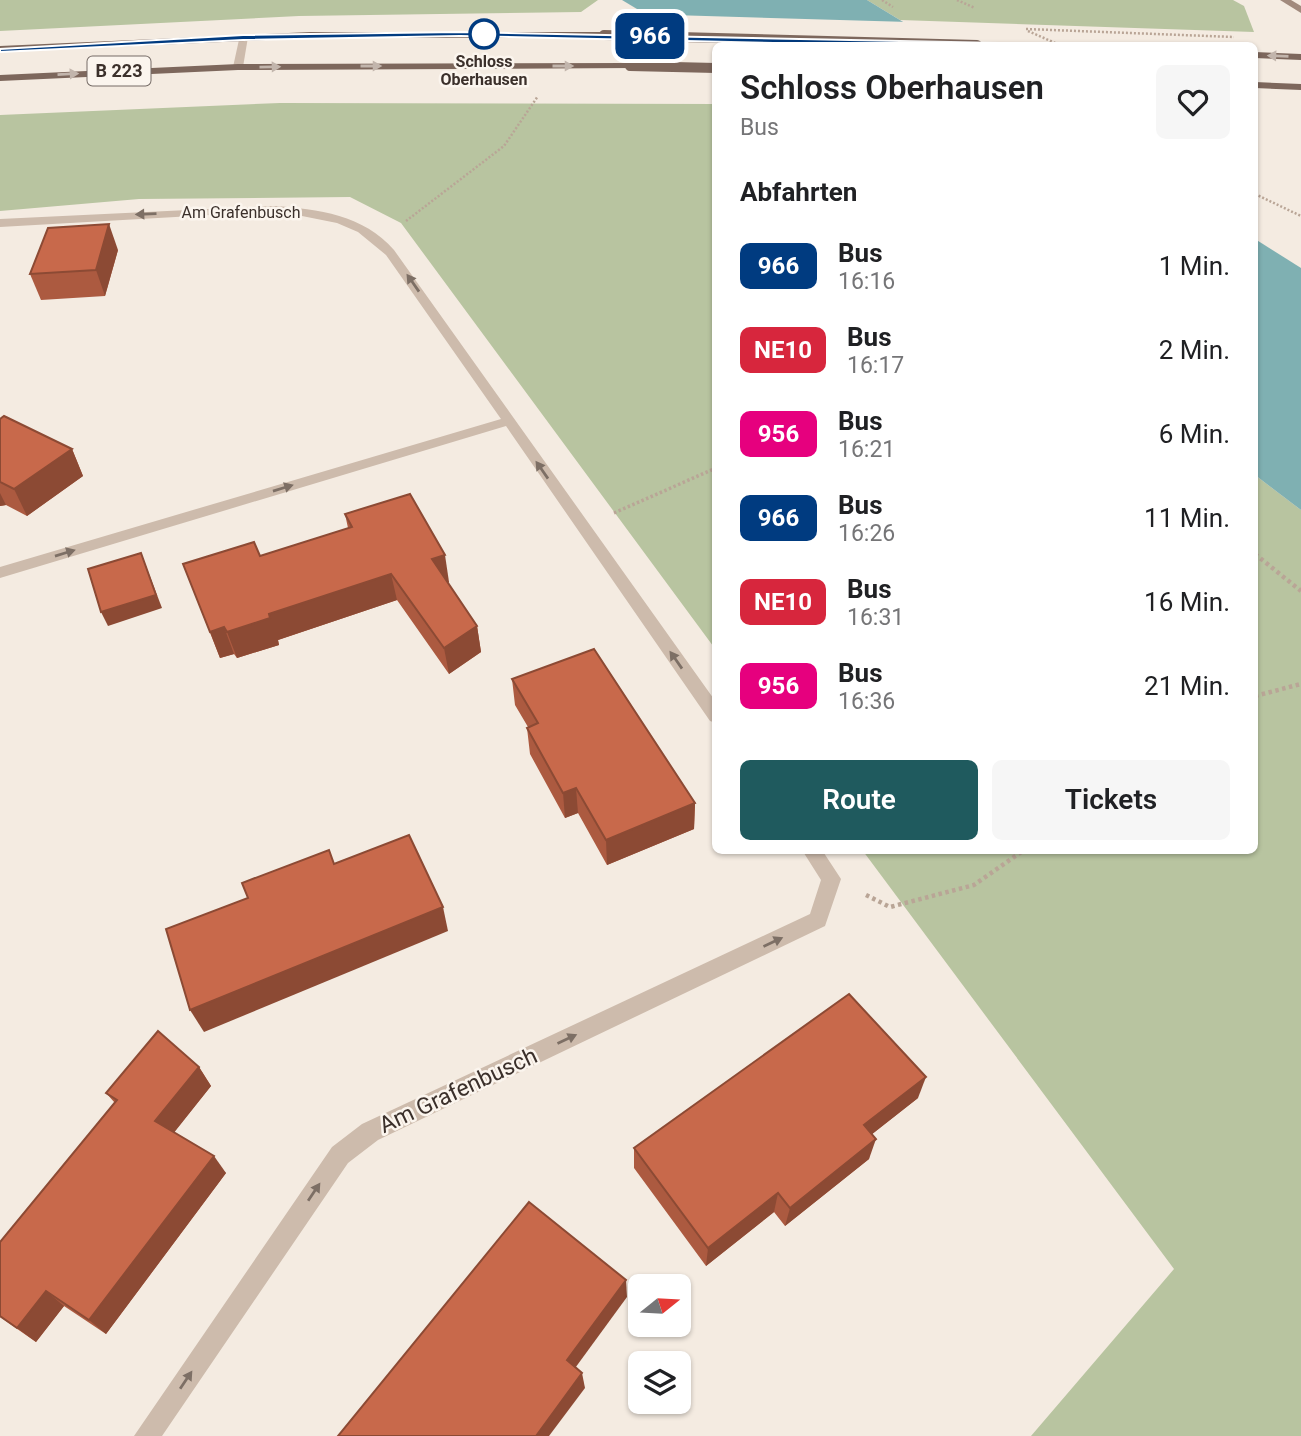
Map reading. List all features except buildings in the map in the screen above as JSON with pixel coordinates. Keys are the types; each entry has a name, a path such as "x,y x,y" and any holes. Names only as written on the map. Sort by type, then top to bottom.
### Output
{"main road":[{"name":"B 223","path":"0,49 243,37 604,35 865,42"},
{"path":"1258,55 1301,57"},
{"name":"B 223","path":"0,78 238,67 712,68"},
{"path":"1258,85 1301,87"}],"street":[{"path":"1285,0 1301,10"},
{"path":"238,67 243,37"},
{"name":"Am Grafenbusch","path":"0,223 113,215 294,210 336,218 365,230 380,240 712,710"},
{"path":"0,573 508,421"},
{"path":"814,854 831,879"},
{"name":"Am Grafenbusch","path":"147,1436 340,1155 370,1132 818,920 831,879"}],"path":[{"path":"1053,42 1023,29 1238,37"},
{"path":"380,240 504,146 538,95"},
{"path":"1258,195 1301,216"},
{"path":"581,526 712,470"},
{"path":"1258,556 1301,591"},
{"path":"1258,695 1301,684"},
{"path":"831,879 891,907 975,885 1018,854"}],"green space":[{"path":"0,0 598,0 581,12 299,16 0,31"},
{"path":"867,0 1233,0 1244,6 1254,32 900,20"},
{"path":"280,103 712,104 712,645 401,223 350,197 139,199 0,211 0,115"},
{"path":"1258,477 1301,510 1301,1436 1031,1436 1174,1269 865,854 1258,854"}],"water":[{"path":"622,0 867,0 936,42 712,42 712,44 652,18"},
{"path":"1258,241 1301,268 1301,510 1258,477"}],"pier":[{"path":"639,14 909,22 939,42 712,42 712,68"}],"bus line":[{"name":"966","path":"0,49 325,35 604,35 856,42"}],"place":[{"name":"Schloss Oberhausen","path":"484,34"}]}
